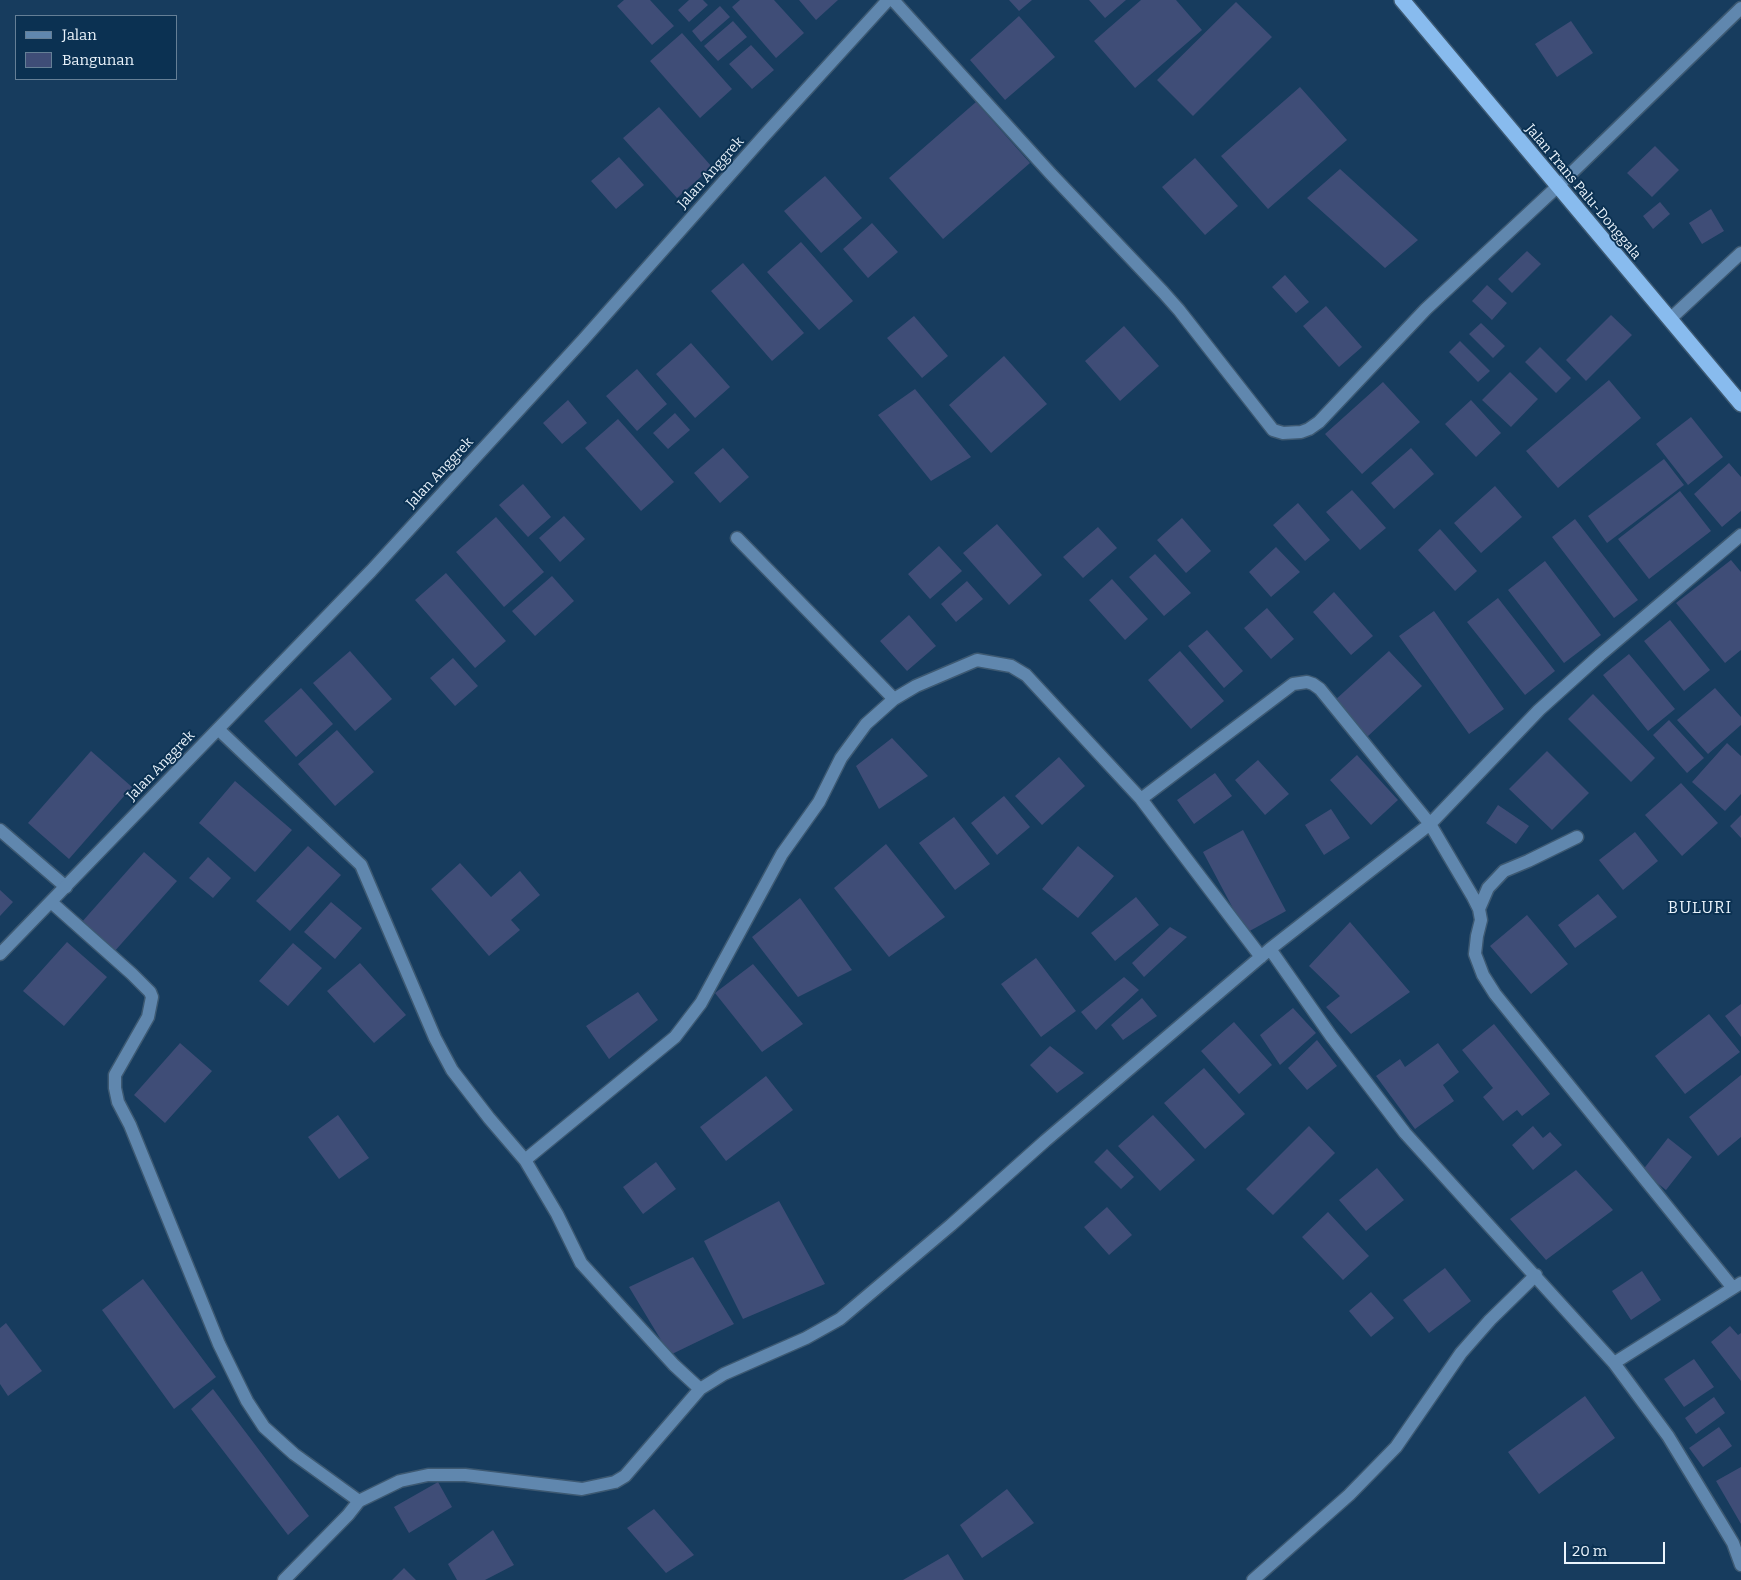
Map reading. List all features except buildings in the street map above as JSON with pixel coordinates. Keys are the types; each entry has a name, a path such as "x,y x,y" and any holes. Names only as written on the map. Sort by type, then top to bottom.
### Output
{"highway":[{"name":"Jalan Trans Palu-Donggala","path":"1402,0 1741,404"}],"street":[{"name":"Jalan Anggrek","path":"0,954 371,572 583,340 888,0"},
{"path":"893,0 1051,174 1180,310 1272,430 1283,433 1309,430 1319,422 1426,309 1558,186 1741,8"},
{"path":"1669,320 1741,253"},
{"path":"284,1580 348,1516 359,1501 400,1481 428,1475 465,1475 582,1489 615,1482 625,1476 700,1389 724,1374 806,1338 840,1319 1265,953 1430,824 1539,710 1600,655 1741,535"},
{"path":"736,538 894,700"},
{"path":"525,1160 674,1037 701,1003 782,854 819,802 842,758 866,724 894,700 916,686 976,660 1011,666 1026,675 1141,799 1331,1036 1404,1133 1536,1275 1614,1363 1668,1436 1737,1540 1741,1565"},
{"path":"1141,799 1293,684 1307,682 1320,689 1430,824 1479,909 1481,920 1475,954 1482,975 1495,994 1737,1285 1614,1363"},
{"path":"218,729 361,865 435,1038 452,1070 489,1118 525,1160 557,1214 581,1263 674,1365 700,1389"},
{"path":"0,830 66,887"},
{"path":"1479,909 1488,888 1504,871 1577,837"},
{"path":"51,902 150,992 152,998 148,1017 115,1075 118,1102 130,1125 219,1344 248,1401 264,1427 294,1454 359,1501"},
{"path":"1253,1580 1349,1495 1396,1447 1461,1353 1490,1320 1536,1275"}],"district":[{"name":"BULURI","path":"1700,909"}]}
